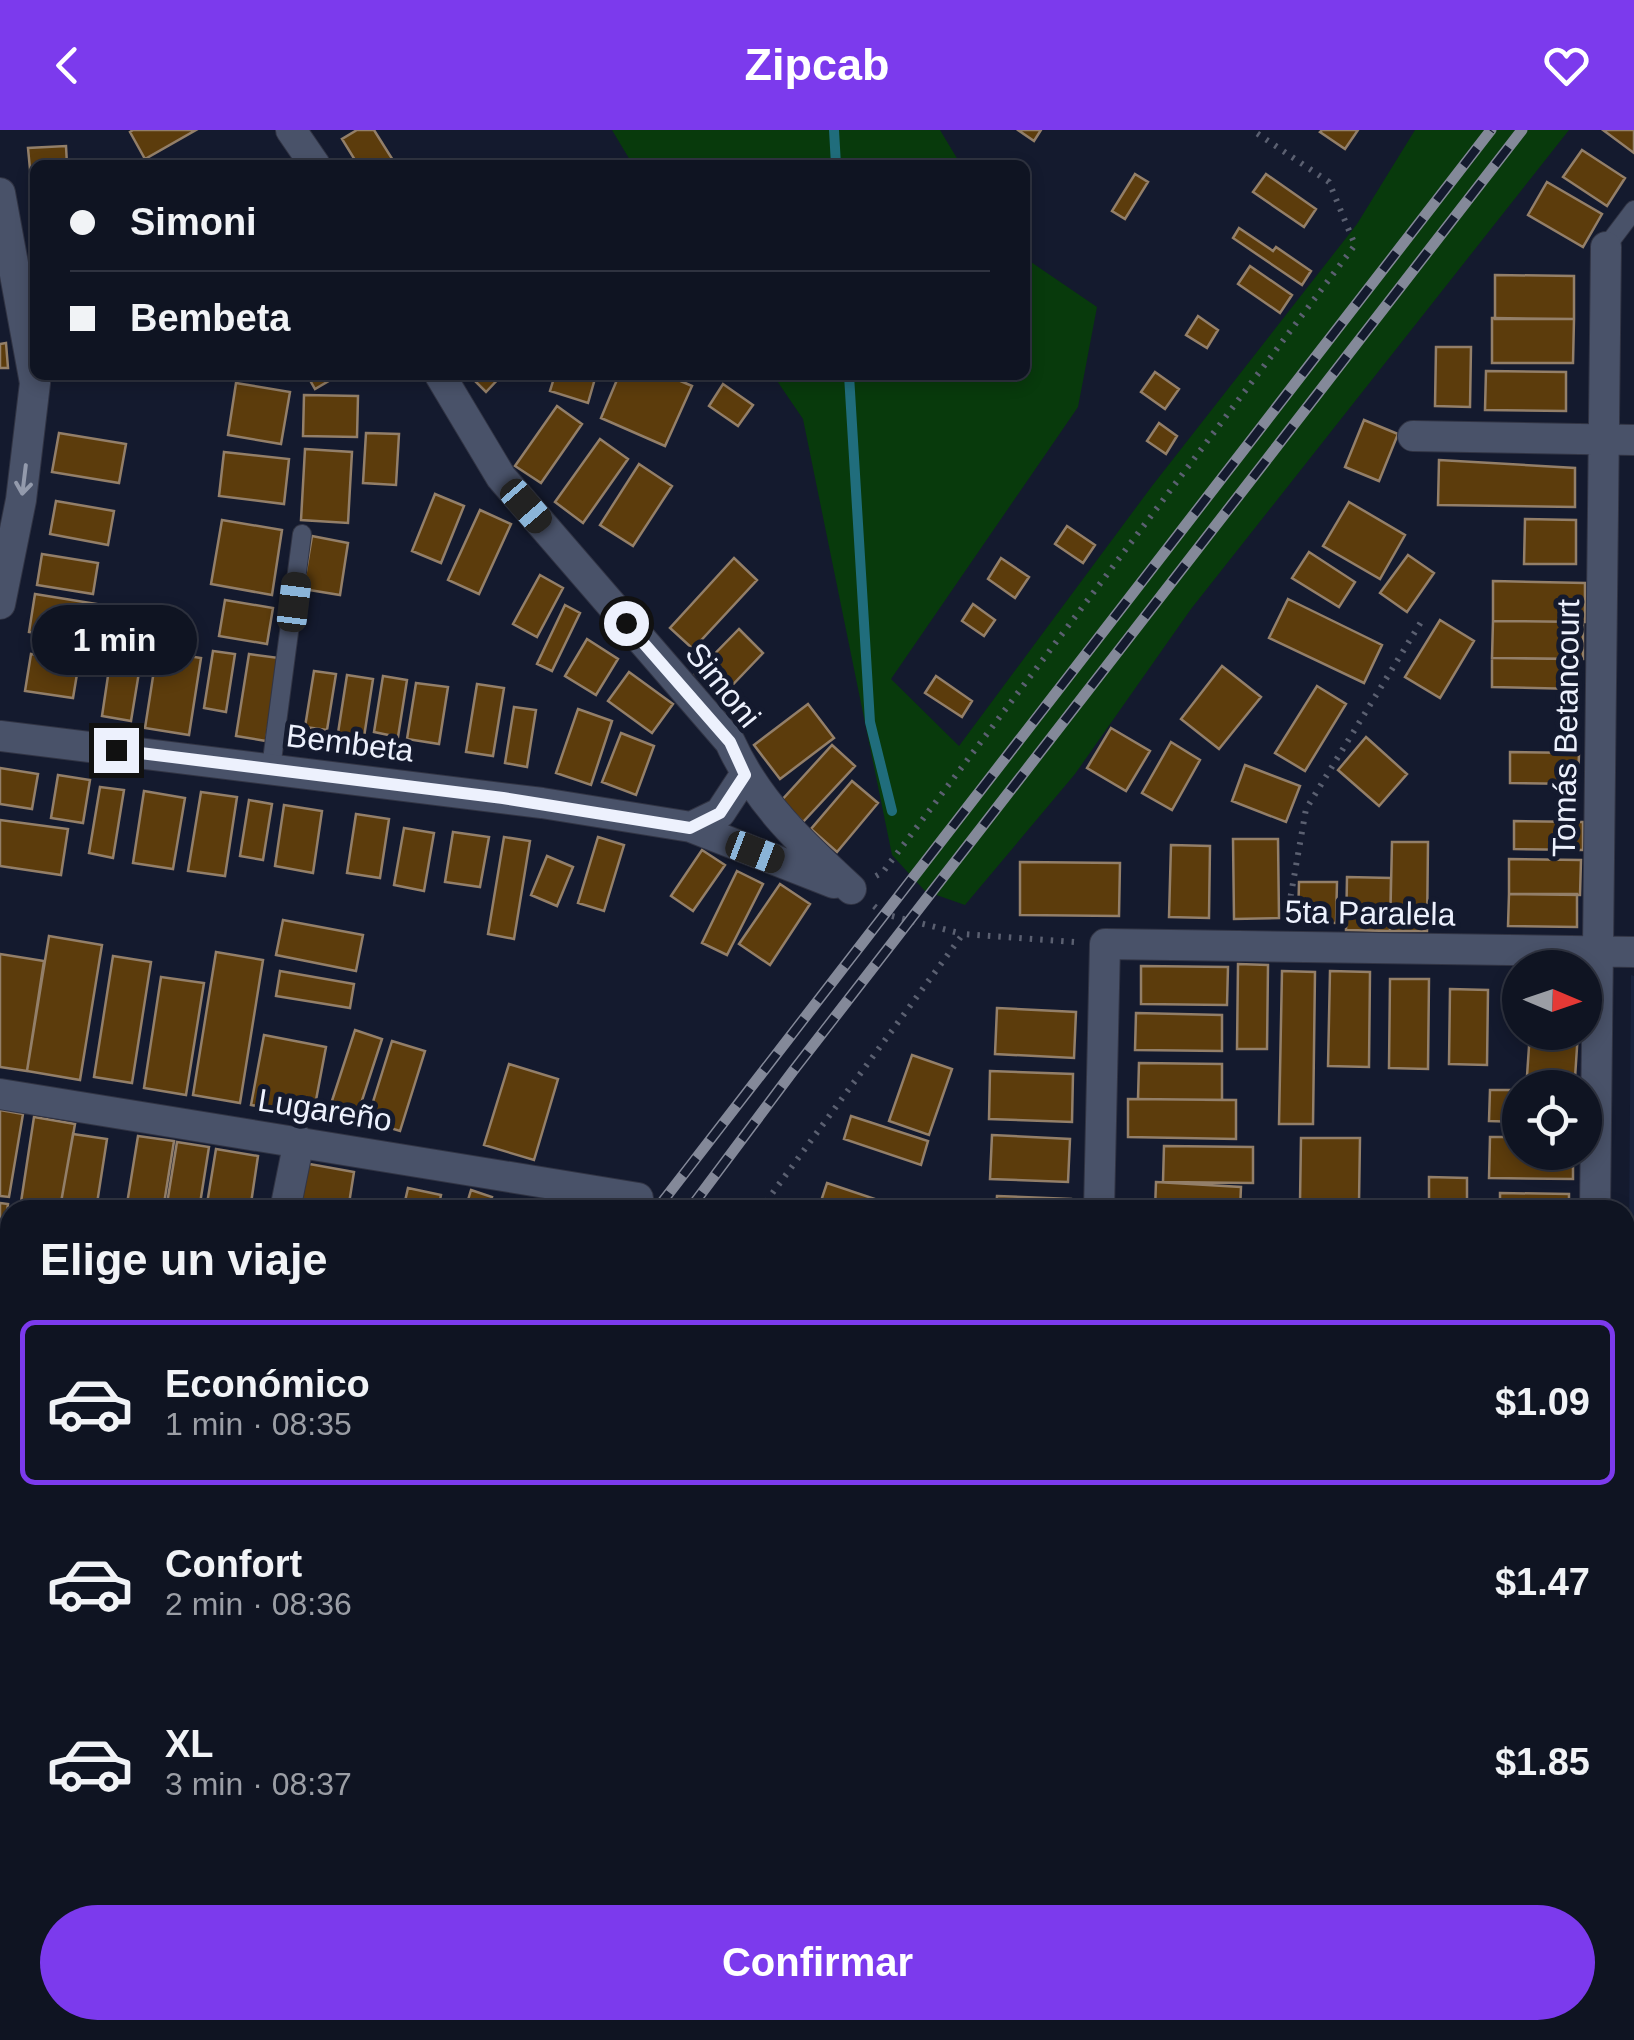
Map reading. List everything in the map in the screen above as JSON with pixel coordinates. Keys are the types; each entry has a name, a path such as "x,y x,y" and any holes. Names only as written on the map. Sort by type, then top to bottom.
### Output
{"street":[{"path":"291,130 312,160"},
{"path":"0,193 30,356"},
{"name":"Tomás Betancourt","path":"1598,950 1619,440 1606,246"},
{"path":"0,604 21,500 34,380"},
{"name":"Simoni","path":"443,380 500,477 730,742 745,775 793,836 851,889"},
{"path":"1413,436 1619,440"},
{"name":"Bembeta","path":"0,736 542,803 690,828 851,889"},
{"path":"690,828 720,813 745,775"},
{"path":"1099,1200 1105,944"},
{"name":"5ta Paralela","path":"1105,944 1502,950"},
{"name":"5ta Paralela","path":"1602,952 1634,952"},
{"name":"Tomás Betancourt","path":"1595,1200 1597,1050"},
{"name":"Lugareño","path":"0,1094 638,1198"},
{"path":"287,1200 299,1141"}],"lane":[{"path":"1606,246 1634,210"},
{"path":"271,768 302,534"}],"path":[{"path":"1105,944 963,934 884,914 851,889 883,872 1355,245 1329,182 1252,130"},
{"path":"1281,947 1306,808 1421,622"},
{"path":"767,1200 963,934"}],"shaded area":[{"path":"1631,975 1634,1200 1629,1200"}],"green space":[{"path":"612,130 940,130 958,160 630,160"},
{"path":"1415,130 1569,130 1191,609 1075,774 965,905 925,891 892,855 803,419 776,380 1030,380 1030,261 1097,307 1078,407 891,679 959,746 1152,486 1357,224"}],"building":[{"path":"196,130 145,159 130,132"},
{"path":"357,130 374,130 393,160 355,160 342,139"},
{"path":"1018,130 1041,130 1034,141"},
{"path":"1322,130 1358,130 1345,149"},
{"path":"1603,130 1634,130 1634,153"},
{"path":"66,146 67,160 30,160 30,169 28,148"},
{"path":"1582,150 1625,178 1607,206 1563,177"},
{"path":"1135,174 1148,182 1125,219 1112,211"},
{"path":"1266,174 1316,209 1304,227 1253,192"},
{"path":"1547,182 1602,214 1583,247 1528,215"},
{"path":"1239,228 1311,271 1302,285 1233,238"},
{"path":"1250,266 1292,295 1280,313 1238,284"},
{"path":"1495,275 1574,276 1574,319 1495,319"},
{"path":"1198,316 1218,330 1207,348 1186,335"},
{"path":"1492,318 1574,319 1573,363 1492,363"},
{"path":"6,343 8,368 0,368 0,344"},
{"path":"1436,347 1471,347 1470,407 1435,406"},
{"path":"1486,371 1566,372 1566,411 1485,410"},
{"path":"1155,372 1179,389 1165,409 1141,392"},
{"path":"310,380 330,380 315,389"},
{"path":"474,380 497,380 486,392"},
{"path":"553,380 595,380 588,403 550,391"},
{"path":"617,380 678,380 692,386 665,446 601,418"},
{"path":"236,383 290,392 281,444 228,435"},
{"path":"723,384 753,405 738,426 709,406"},
{"path":"304,395 358,396 357,437 303,436"},
{"path":"557,406 582,424 541,483 515,466"},
{"path":"1364,420 1398,434 1379,481 1345,467"},
{"path":"1159,423 1177,436 1166,454 1147,441"},
{"path":"59,433 126,444 119,483 52,472"},
{"path":"366,433 399,434 396,485 363,483"},
{"path":"600,439 628,459 583,523 555,502"},
{"path":"305,449 352,452 348,523 301,520"},
{"path":"224,452 289,459 284,504 219,496"},
{"path":"1439,460 1575,468 1575,507 1438,505"},
{"path":"639,464 672,486 633,546 600,525"},
{"path":"435,494 464,506 441,563 412,551"},
{"path":"56,501 114,511 108,545 50,534"},
{"path":"1349,502 1405,535 1380,579 1323,546"},
{"path":"480,510 511,524 479,594 448,580"},
{"path":"1525,519 1576,520 1576,564 1524,564"},
{"path":"222,520 282,530 272,595 211,584"},
{"path":"1067,526 1095,545 1083,563 1055,544"},
{"path":"312,536 348,543 340,595 303,589"},
{"path":"1309,552 1355,582 1339,607 1292,578"},
{"path":"42,554 98,563 93,594 37,585"},
{"path":"1408,555 1434,573 1407,612 1380,593"},
{"path":"734,558 757,580 693,649 670,628"},
{"path":"1001,558 1029,577 1015,598 988,579"},
{"path":"540,575 563,588 537,637 513,624"},
{"path":"1493,581 1585,583 1585,622 1493,621"},
{"path":"35,594 115,607 109,645 29,632"},
{"path":"1288,599 1382,645 1364,683 1269,638"},
{"path":"225,600 273,608 267,644 219,636"},
{"path":"973,604 995,620 984,636 962,621"},
{"path":"565,605 580,613 552,671 537,664"},
{"path":"1440,620 1474,641 1440,698 1405,677"},
{"path":"1493,621 1583,622 1583,659 1492,658"},
{"path":"739,629 763,653 720,698 695,674"},
{"path":"587,639 618,659 596,695 565,676"},
{"path":"157,651 201,658 189,735 145,728"},
{"path":"213,651 235,654 226,712 204,708"},
{"path":"31,654 79,662 73,698 25,691"},
{"path":"249,654 279,658 266,741 236,736"},
{"path":"111,656 141,660 131,721 102,716"},
{"path":"1492,658 1576,659 1576,689 1492,687"},
{"path":"1222,666 1261,697 1219,749 1181,719"},
{"path":"314,671 336,674 327,730 305,727"},
{"path":"629,672 673,704 652,733 608,701"},
{"path":"347,675 373,679 364,737 338,733"},
{"path":"383,676 407,680 398,737 374,732"},
{"path":"936,676 972,701 962,717 925,693"},
{"path":"416,683 448,687 439,744 407,739"},
{"path":"477,684 504,688 493,756 466,752"},
{"path":"1317,686 1346,704 1305,771 1275,753"},
{"path":"808,704 834,738 780,779 754,745"},
{"path":"514,707 536,710 527,767 505,763"},
{"path":"578,709 612,721 591,785 556,773"},
{"path":"1111,728 1150,751 1126,791 1087,768"},
{"path":"621,733 654,746 636,795 602,782"},
{"path":"1366,737 1407,774 1379,806 1338,770"},
{"path":"1171,742 1200,760 1172,810 1142,793"},
{"path":"832,745 855,766 803,822 781,801"},
{"path":"1510,752 1579,753 1578,784 1510,783"},
{"path":"1245,765 1300,786 1286,822 1232,801"},
{"path":"0,768 38,774 32,809 0,804"},
{"path":"58,775 90,780 83,823 51,818"},
{"path":"852,781 878,803 837,852 811,829"},
{"path":"100,787 124,790 113,858 89,853"},
{"path":"144,791 185,798 173,869 133,863"},
{"path":"201,792 237,797 225,876 188,871"},
{"path":"249,800 272,804 263,860 240,856"},
{"path":"284,805 322,811 313,873 275,866"},
{"path":"356,814 389,819 380,878 347,873"},
{"path":"0,820 68,829 61,875 0,866"},
{"path":"1514,821 1583,822 1583,850 1514,849"},
{"path":"404,828 434,833 424,891 394,885"},
{"path":"453,832 489,837 480,887 445,882"},
{"path":"504,837 530,841 514,939 488,934"},
{"path":"598,837 624,845 604,911 578,903"},
{"path":"1233,839 1278,839 1279,918 1234,919"},
{"path":"1392,842 1428,842 1427,931 1390,931"},
{"path":"1171,845 1210,846 1209,918 1169,917"},
{"path":"702,850 725,865 693,911 671,896"},
{"path":"547,856 573,867 557,906 531,895"},
{"path":"1509,859 1581,860 1580,895 1509,894"},
{"path":"1020,862 1120,863 1119,916 1020,915"},
{"path":"737,871 763,884 727,955 702,943"},
{"path":"1347,877 1391,878 1390,931 1346,930"},
{"path":"1299,882 1337,882 1336,923 1298,922"},
{"path":"780,884 810,904 770,965 739,944"},
{"path":"1509,894 1577,894 1577,927 1508,926"},
{"path":"283,920 363,935 356,971 276,955"},
{"path":"49,936 102,945 80,1080 27,1071"},
{"path":"216,952 263,960 240,1103 193,1095"},
{"path":"0,954 44,961 27,1071 0,1067"},
{"path":"113,956 151,962 132,1083 94,1077"},
{"path":"1238,964 1268,965 1267,1049 1237,1049"},
{"path":"1141,966 1228,967 1227,1005 1141,1004"},
{"path":"280,971 354,984 350,1008 276,996"},
{"path":"1282,971 1315,972 1313,1124 1279,1124"},
{"path":"1330,971 1370,972 1369,1067 1328,1066"},
{"path":"161,977 204,983 186,1095 144,1088"},
{"path":"1390,979 1429,979 1428,1069 1389,1068"},
{"path":"1450,989 1488,990 1487,1065 1449,1064"},
{"path":"997,1008 1076,1012 1074,1058 995,1054"},
{"path":"1136,1013 1222,1015 1222,1051 1135,1050"},
{"path":"355,1030 382,1039 354,1125 327,1116"},
{"path":"264,1035 326,1047 313,1116 251,1105"},
{"path":"392,1041 425,1051 400,1131 367,1121"},
{"path":"1529,1050 1577,1050 1576,1070 1527,1070"},
{"path":"912,1055 952,1069 929,1135 889,1121"},
{"path":"1139,1063 1222,1064 1222,1100 1138,1099"},
{"path":"509,1064 558,1079 534,1160 484,1145"},
{"path":"990,1071 1073,1074 1072,1122 989,1119"},
{"path":"1490,1090 1502,1090 1502,1121 1489,1121"},
{"path":"1128,1099 1236,1100 1236,1139 1128,1137"},
{"path":"0,1110 23,1114 9,1197 0,1196"},
{"path":"851,1116 928,1141 921,1165 844,1139"},
{"path":"34,1117 75,1124 61,1200 21,1200"},
{"path":"73,1134 107,1139 98,1200 61,1200"},
{"path":"992,1135 1070,1139 1068,1182 990,1179"},
{"path":"138,1136 174,1141 165,1200 128,1200"},
{"path":"1490,1137 1502,1137 1502,1170 1573,1170 1573,1179 1489,1178"},
{"path":"1301,1138 1360,1138 1359,1200 1300,1200"},
{"path":"177,1142 209,1147 201,1200 168,1200"},
{"path":"1164,1146 1253,1147 1253,1183 1163,1182"},
{"path":"216,1149 258,1156 251,1200 208,1200"},
{"path":"304,1163 354,1172 350,1200 298,1200"},
{"path":"1429,1177 1467,1178 1467,1200 1429,1200"},
{"path":"1156,1182 1241,1187 1240,1200 1155,1200"},
{"path":"827,1183 875,1199 875,1200 821,1200"},
{"path":"408,1188 441,1195 440,1200 405,1200"},
{"path":"471,1190 492,1197 491,1200 468,1200"},
{"path":"1500,1193 1569,1194 1569,1200 1500,1200"},
{"path":"997,1196 1071,1199 1071,1200 997,1200"}],"waterway":[{"path":"834,130 836,160"},
{"path":"849,380 870,722 892,811"}],"railway":[{"path":"664,1200 1491,130"},
{"path":"696,1200 1522,130"}],"route":[{"path":"116,750 542,803 690,828 720,813 745,775 730,742 626,623"}]}
